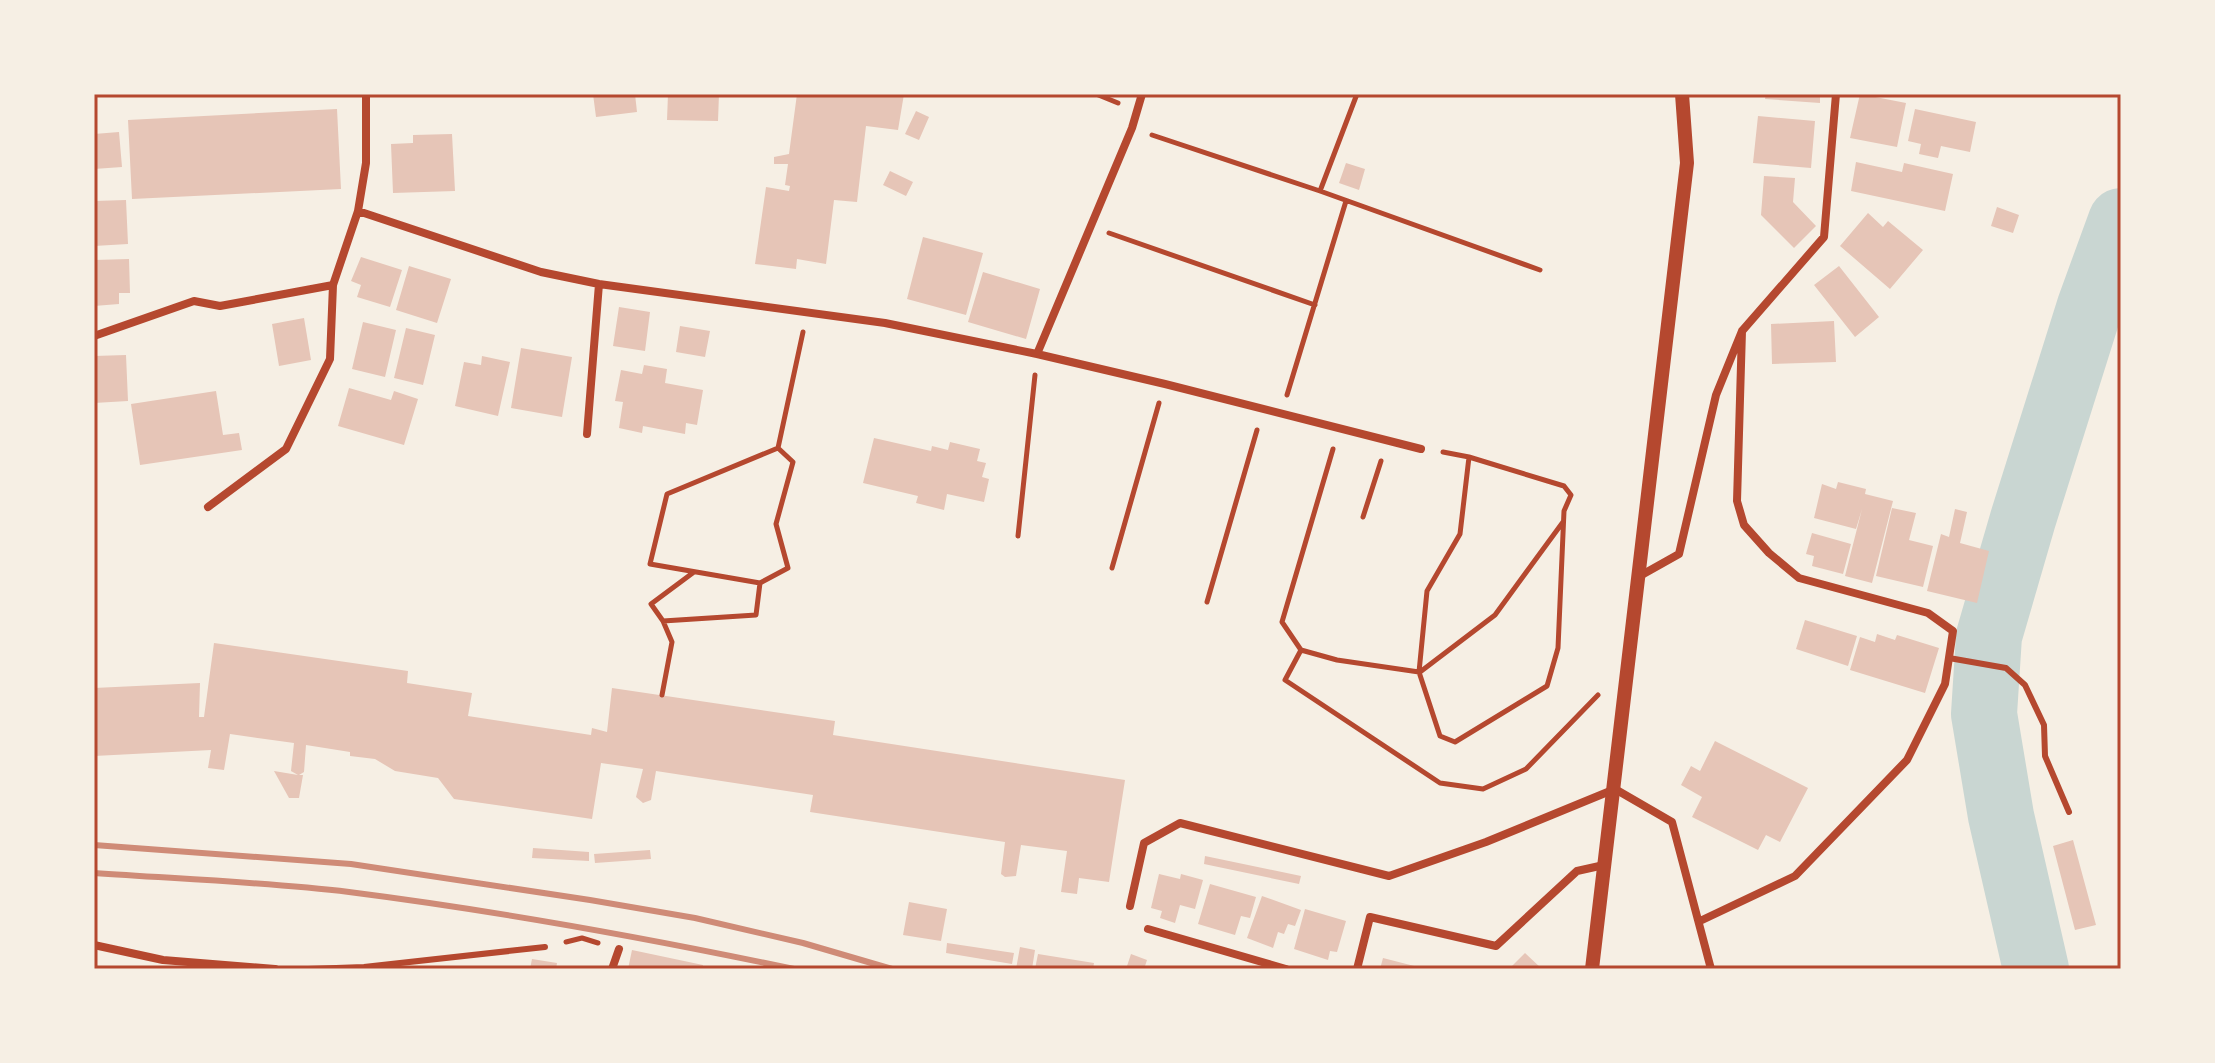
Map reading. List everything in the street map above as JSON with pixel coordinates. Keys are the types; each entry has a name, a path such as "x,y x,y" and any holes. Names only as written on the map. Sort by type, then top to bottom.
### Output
{"street":[{"path":"208,507 286,449 330,359 333,285 358,211 366,163 366,94"},
{"path":"1037,354 1132,128 1142,94"},
{"path":"1592,969 1687,163 1682,94"},
{"path":"1637,578 1679,554 1716,395 1742,331 1824,237 1836,94"},
{"path":"358,211 541,272 599,284 885,323 1165,384 1421,449"},
{"path":"587,434 599,284"},
{"path":"94,336 194,301 220,306 333,285"},
{"path":"1700,921 1795,876 1907,760 1945,684 1953,631 1928,613 1799,578 1769,553 1744,525 1737,501 1742,331"},
{"path":"1130,906 1144,843 1180,823 1389,876 1486,842 1615,789"},
{"path":"1615,789 1672,822 1711,969"},
{"path":"1357,969 1370,917 1496,946 1577,871 1604,865"},
{"path":"1148,929 1286,969"},
{"path":"94,945 163,960 275,969"},
{"path":"612,969 619,949"}],"lane":[{"path":"1950,659 2006,668 2025,685 2044,725 2045,756 2069,812"},
{"path":"308,969 364,967 545,947"}],"path":[{"path":"1320,191 1357,94"},
{"path":"1132,128 1540,270"},
{"path":"1281,414 1346,201"},
{"path":"1089,226 1315,305"},
{"path":"778,448 807,311"},
{"path":"1018,536 1037,354"},
{"path":"1112,568 1165,384"},
{"path":"1207,602 1263,409"},
{"path":"1339,429 1282,622 1301,650 1337,660 1419,672 1495,615 1563,522"},
{"path":"1363,517 1387,439"},
{"path":"778,448 793,462 776,524 788,568 760,583 650,564 667,494 778,448"},
{"path":"1421,449 1469,457 1564,486 1571,495 1563,522 1558,648 1547,686 1455,742 1440,736 1419,672 1427,591 1460,534 1469,457"},
{"path":"662,695 672,642 651,604 695,572"},
{"path":"663,621 756,615 760,583"},
{"path":"1301,650 1285,680 1440,783 1483,789 1526,769 1598,694"},
{"path":"545,947 582,938 619,949"}],"building":[{"path":"593,94 635,94 637,112 596,117"},
{"path":"668,94 719,94 718,121 667,120"},
{"path":"797,94 904,94 898,130 866,126 857,202 834,200 826,264 797,259 796,269 755,264 766,187 789,191 790,186 785,185 788,164 774,164 774,157 789,154"},
{"path":"1766,94 1820,94 1820,103 1765,99"},
{"path":"1860,94 1906,103 1897,147 1850,138"},
{"path":"337,109 341,189 132,199 128,120"},
{"path":"1915,109 1976,122 1970,152 1941,146 1938,158 1919,154 1921,144 1908,141"},
{"path":"916,111 929,117 919,140 905,134"},
{"path":"1758,116 1815,121 1811,168 1753,163"},
{"path":"119,132 122,167 94,169 94,134"},
{"path":"452,134 455,191 393,193 391,144 413,143 413,135"},
{"path":"1856,162 1902,172 1904,163 1953,174 1945,211 1851,191"},
{"path":"1346,163 1365,169 1359,190 1339,183"},
{"path":"890,171 913,182 906,196 883,185"},
{"path":"1764,176 1795,178 1793,202 1816,226 1794,248 1761,215"},
{"path":"126,200 128,244 94,246 94,201"},
{"path":"1997,207 2019,215 2013,233 1991,226"},
{"path":"1868,213 1883,227 1888,221 1923,250 1890,289 1840,246"},
{"path":"923,237 983,253 966,315 907,299"},
{"path":"361,257 402,270 390,307 357,297 361,285 351,281"},
{"path":"129,259 130,293 119,293 119,304 94,306 94,260"},
{"path":"409,266 451,279 437,323 396,310"},
{"path":"1839,266 1879,317 1855,337 1814,285"},
{"path":"983,272 1040,289 1026,339 968,322"},
{"path":"619,307 650,312 645,351 613,346"},
{"path":"304,318 311,360 279,366 272,324"},
{"path":"1834,321 1836,362 1772,364 1771,324"},
{"path":"363,322 396,330 385,377 352,369"},
{"path":"680,326 710,331 705,357 676,352"},
{"path":"406,328 435,335 423,385 394,378"},
{"path":"521,348 572,357 562,417 511,408"},
{"path":"126,355 128,401 94,403 94,356"},
{"path":"482,356 510,362 498,416 455,406 464,362 481,365"},
{"path":"644,365 667,369 665,383 703,390 697,425 686,423 685,434 643,426 642,433 619,428 623,402 615,401 621,370 642,374"},
{"path":"349,388 391,400 394,391 418,399 404,445 338,426"},
{"path":"216,391 223,435 239,433 242,450 140,465 131,404"},
{"path":"874,438 931,451 932,446 948,450 950,442 980,449 977,461 986,463 982,477 989,479 984,502 947,494 944,510 916,503 918,496 863,483"},
{"path":"1838,482 1866,489 1865,494 1893,501 1872,583 1845,576 1862,509 1856,529 1814,518 1822,484 1836,489"},
{"path":"1892,508 1916,513 1909,540 1933,546 1923,587 1876,576"},
{"path":"1955,509 1967,512 1960,543 1989,551 1977,603 1927,591 1941,534 1949,537"},
{"path":"1812,533 1851,544 1843,574 1812,566 1814,556 1806,554"},
{"path":"1805,620 1857,636 1848,666 1796,649"},
{"path":"1877,634 1895,640 1897,635 1939,648 1925,693 1850,670 1860,637 1875,642"},
{"path":"214,643 408,671 407,683 472,693 468,716 591,735 592,728 607,732 612,688 835,721 833,735 1125,780 1109,882 1079,878 1077,894 1061,892 1067,851 1021,845 1016,876 1005,877 1001,874 1005,842 810,812 813,795 656,771 651,800 643,803 636,797 643,769 601,763 592,819 454,799 438,778 395,771 375,759 350,756 350,752 306,745 304,772 299,775 303,775 299,798 289,798 274,771 298,775 291,771 294,743 230,734 224,770 208,768 211,750 94,756 94,688 200,683 199,717 204,717"},
{"path":"1715,741 1808,788 1780,842 1766,835 1758,850 1692,817 1702,797 1681,785 1691,766 1700,771"},
{"path":"2073,840 2096,925 2075,930 2053,846"},
{"path":"533,848 589,852 589,861 532,858"},
{"path":"650,850 651,859 595,863 594,854"},
{"path":"1205,856 1301,876 1299,884 1204,864"},
{"path":"1159,874 1180,879 1181,874 1203,880 1195,909 1180,905 1175,923 1160,918 1162,911 1151,908"},
{"path":"1210,884 1256,897 1250,918 1241,916 1235,935 1198,924"},
{"path":"1262,896 1301,910 1295,926 1288,924 1284,934 1278,932 1273,948 1247,938"},
{"path":"909,902 947,909 941,941 903,935"},
{"path":"1305,909 1346,921 1337,952 1330,951 1328,960 1294,949"},
{"path":"947,943 1014,953 1012,964 946,953"},
{"path":"1020,947 1035,950 1032,969 1016,969"},
{"path":"632,950 703,965 702,969 628,969"},
{"path":"1525,953 1542,969 1509,969"},
{"path":"1038,954 1094,963 1093,969 1035,969"},
{"path":"1131,954 1147,960 1144,969 1126,969"},
{"path":"1383,958 1422,968 1422,969 1380,969"},
{"path":"532,959 557,963 556,969 530,969"}],"waterway":[{"path":"2036,969 2001,816 1984,714 1989,636 2090,306 2121,221"}],"railway":[{"path":"94,845 351,864 590,900 695,918 803,943 892,969"},
{"path":"94,873 286,886 405,899 572,926 794,969"}]}
